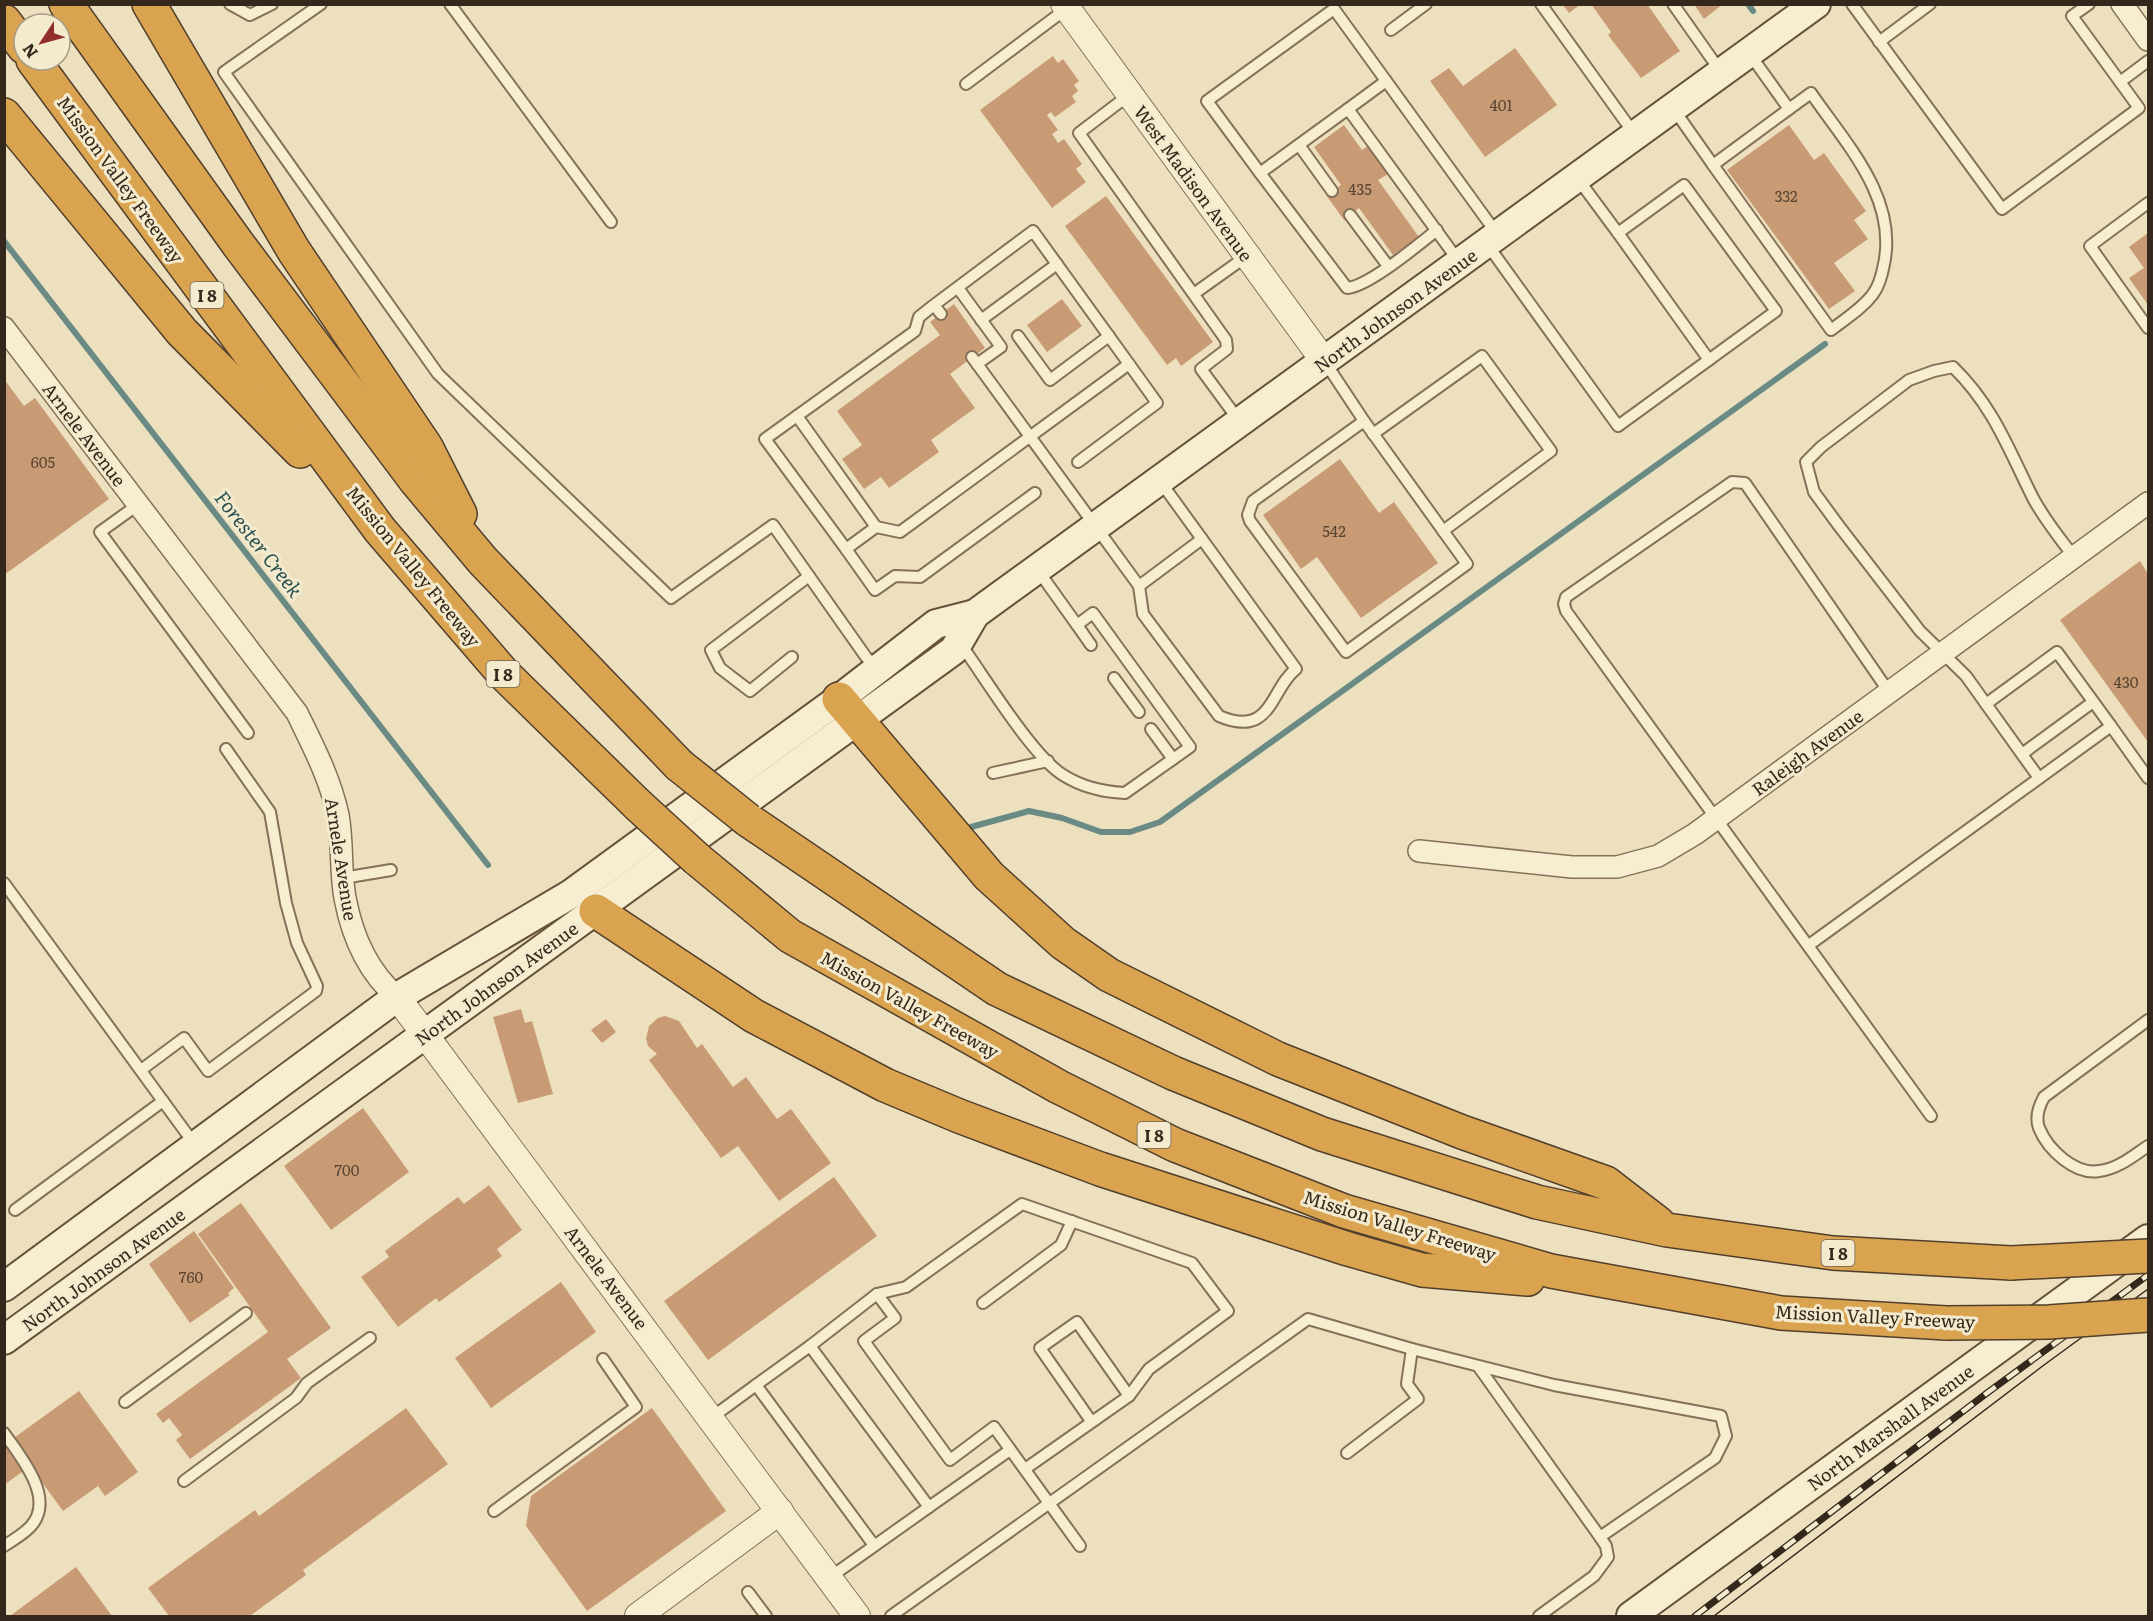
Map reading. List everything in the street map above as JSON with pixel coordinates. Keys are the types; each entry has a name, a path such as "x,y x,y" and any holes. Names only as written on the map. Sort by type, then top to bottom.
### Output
{"highway":[{"name":"I 8","path":"66,4 238,244 416,482 483,561 679,765 748,820 997,989 1173,1073 1322,1134 1537,1202 1667,1230 1833,1253 2011,1263 2148,1256"},
{"path":"87,4 149,94 238,244"},
{"path":"149,4 294,251 426,447 483,561"},
{"name":"Mission Valley Freeway","path":"42,72 380,531 502,673 697,859 790,936 1059,1087 1175,1145 1344,1211 1551,1271 1781,1313 1946,1323 2049,1322 2148,1314"},
{"path":"4,115 182,332 380,531"},
{"path":"848,710 989,876 1063,943 1109,975 1278,1059 1462,1132 1606,1184 1667,1230"},
{"path":"596,911 754,1016 826,1056 885,1085 959,1116 1100,1169 1224,1211 1422,1270 1664,1292"}],"main road":[{"name":"North Johnson Avenue","path":"4,1340 596,911 848,710 878,669 936,624 975,614 1816,4"},
{"name":"North Johnson Avenue","path":"4,1287 398,997 571,894 848,710 954,650 975,614"},
{"name":"North Marshall Avenue","path":"1631,1617 2148,1239"}],"street":[{"path":"2122,4 2148,40"},
{"name":"West Madison Avenue","path":"1065,7 1324,361"},
{"name":"Arnele Avenue","path":"4,328 297,713 327,774 338,816 345,897 355,935 379,981 398,997 857,1617"},
{"name":"Raleigh Avenue","path":"1419,850 1572,867 1617,867 1658,856 1718,818 2148,503"},
{"path":"652,1612 780,1511"}],"lane":[{"path":"230,4 250,15 272,4"},
{"path":"321,4 224,72 438,374 623,549 671,598 773,525 866,657 878,669"},
{"path":"450,4 611,222"},
{"path":"1391,30 1426,4"},
{"path":"1540,4 1636,135"},
{"path":"1674,4 1722,73"},
{"path":"1852,4 2002,209 2139,108 2072,16 2089,4"},
{"path":"1880,42 1930,4"},
{"path":"966,84 1065,7"},
{"path":"1437,230 1388,266 1354,287 1347,288 1207,101 1334,9 1386,81 1618,426 1776,311 1684,185 1618,233"},
{"path":"1749,53 1790,109"},
{"path":"2120,82 2148,61"},
{"path":"1260,173 1386,81"},
{"path":"1673,108 1713,165 1831,330 1857,311 1873,294 1882,277 1887,254 1887,228 1881,202 1870,179 1811,93 1713,165"},
{"path":"1130,95 1079,133 1219,327 1227,348 1201,369 1240,422"},
{"path":"1348,109 1460,263"},
{"path":"1299,145 1332,191"},
{"path":"1577,178 1709,360"},
{"path":"2148,203 2090,246 2148,328"},
{"path":"1350,215 1388,266"},
{"path":"1035,493 920,577 895,576 875,590 765,439 915,332 919,317 938,310 958,288 1033,231 1157,403 1078,462"},
{"path":"1195,293 1247,256"},
{"path":"981,320 1057,264"},
{"path":"958,288 1001,347 975,360 1139,586 1143,614 1219,716 1239,722 1260,716 1277,698 1287,676 1296,669 1160,481"},
{"path":"1018,336 1050,380 1109,336"},
{"path":"1373,434 1482,356 1551,451 1443,531"},
{"path":"1324,361 1373,434 1467,564 1346,652 1248,515 1253,501 1364,421"},
{"path":"797,416 876,527 900,532 1129,364"},
{"path":"2039,778 1966,676 1920,631 1839,526 1814,492 1806,462 1821,447 1909,380 1934,370 1953,368 1971,385 2009,443 2033,498 2074,557"},
{"path":"1889,692 1744,483 1739,481 1732,482 1566,597 1564,604 1566,611 1718,818 1931,1116"},
{"path":"139,504 100,532 248,734"},
{"path":"846,549 876,527"},
{"path":"1139,586 1202,539"},
{"path":"1037,569 1091,645"},
{"path":"792,657 750,691 720,668 711,650 809,576"},
{"path":"958,641 1048,761 1062,775 1087,787 1125,793 1190,747 1093,613 1077,625"},
{"path":"1986,704 2057,652 2148,778"},
{"path":"1114,678 1139,712"},
{"path":"2022,754 2093,702"},
{"path":"1809,945 2111,726"},
{"path":"1151,729 1173,759"},
{"path":"141,1070 184,1038 208,1071 316,991 317,986 297,943 286,903 270,812 226,749"},
{"path":"993,773 1048,761"},
{"path":"343,878 391,870"},
{"path":"4,884 195,1146"},
{"path":"2148,1020 2044,1097 2038,1110 2040,1128 2060,1156 2065,1162 2083,1170 2097,1172 2115,1167 2148,1146"},
{"path":"15,1210 163,1101"},
{"path":"711,1418 877,1294 906,1287 1022,1204 1192,1263 1228,1311 1149,1369 1129,1396 1025,1469"},
{"path":"983,1303 1061,1245 1072,1221"},
{"path":"877,1294 896,1318 864,1341 950,1460 994,1427 1080,1546"},
{"path":"125,1402 246,1313"},
{"path":"891,1617 1308,1319 1412,1349 1554,1385 1721,1416 1726,1436 1715,1458 1600,1537"},
{"path":"1091,1421 1040,1348 1077,1322 1129,1396"},
{"path":"184,1480 296,1398 307,1383 370,1338"},
{"path":"810,1346 929,1508"},
{"path":"1347,1453 1418,1399 1407,1384 1412,1349"},
{"path":"494,1511 636,1407 603,1359"},
{"path":"1478,1366 1606,1545 1608,1557 1598,1570 1539,1617"},
{"path":"756,1385 873,1544"},
{"path":"4,1433 34,1476 38,1498 36,1518 31,1527 4,1546"},
{"path":"829,1578 873,1544 929,1508 1010,1450"},
{"path":"748,1592 766,1617"}],"building":[{"path":"1562,4 1581,4 1569,13"},
{"path":"1591,4 1647,4 1680,51 1641,78 1608,35 1611,32"},
{"path":"1694,4 1723,4 1704,19"},
{"path":"1515,48 1557,105 1485,157 1430,81 1449,68 1463,86"},
{"path":"1053,56 1058,63 1063,59 1079,81 1074,85 1078,91 1072,96 1076,102 1055,117 1051,112 1047,115 1058,130 1052,134 1058,143 1064,139 1082,164 1076,169 1086,182 1052,208 980,110"},
{"path":"1344,125 1362,150 1368,146 1388,174 1378,180 1419,237 1393,255 1359,208 1344,220 1326,195 1341,185 1314,147"},
{"path":"1789,125 1814,160 1824,153 1866,211 1854,220 1868,239 1834,263 1855,291 1829,309 1727,170"},
{"path":"1106,196 1213,342 1181,366 1176,358 1167,365 1065,226"},
{"path":"2148,233 2148,305 2129,278 2144,268 2129,247"},
{"path":"1062,299 1082,326 1047,352 1027,325"},
{"path":"954,304 985,348 950,374 975,408 931,440 939,452 889,488 881,477 864,489 842,459 862,445 837,411 940,335 930,322"},
{"path":"4,379 24,406 35,398 109,499 4,575"},
{"path":"1340,459 1379,513 1394,502 1438,563 1361,618 1317,557 1301,569 1263,515"},
{"path":"2140,561 2148,574 2148,742 2060,620"},
{"path":"521,1009 525,1023 532,1021 553,1094 518,1103 493,1017"},
{"path":"665,1016 679,1021 697,1048 702,1044 733,1087 746,1077 777,1119 791,1109 831,1163 779,1201 738,1146 721,1158 649,1060 657,1054 648,1046 646,1039 649,1026 658,1018"},
{"path":"606,1019 616,1032 602,1043 591,1030"},
{"path":"363,1108 409,1172 331,1230 284,1166"},
{"path":"834,1177 877,1236 708,1360 664,1301"},
{"path":"489,1185 522,1230 497,1249 502,1256 439,1302 436,1298 398,1327 361,1277 389,1257 385,1251 458,1197 464,1204"},
{"path":"241,1203 331,1328 287,1359 301,1378 190,1459 176,1440 182,1435 169,1418 163,1423 156,1414 268,1332 198,1234"},
{"path":"194,1231 234,1288 228,1293 230,1295 190,1323 149,1264"},
{"path":"561,1282 596,1332 491,1408 455,1358"},
{"path":"79,1391 138,1472 105,1496 98,1486 63,1511 11,1440"},
{"path":"406,1408 448,1464 303,1570 306,1575 250,1616 169,1616 148,1588 255,1510 259,1516"},
{"path":"652,1408 726,1511 587,1611 526,1526 531,1496"},
{"path":"4,1439 26,1469 4,1485"},
{"path":"76,1567 112,1616 10,1616"}],"waterway":[{"path":"1748,4 1753,11"},
{"name":"Forester Creek","path":"4,241 488,865"},
{"path":"971,827 1029,811 1062,818 1101,832 1130,832 1160,822 1825,344"}],"tram line":[{"path":"1714,1616 2044,1365 2148,1289"}],"railway":[{"path":"1695,1616 1987,1393 2148,1275"}]}
